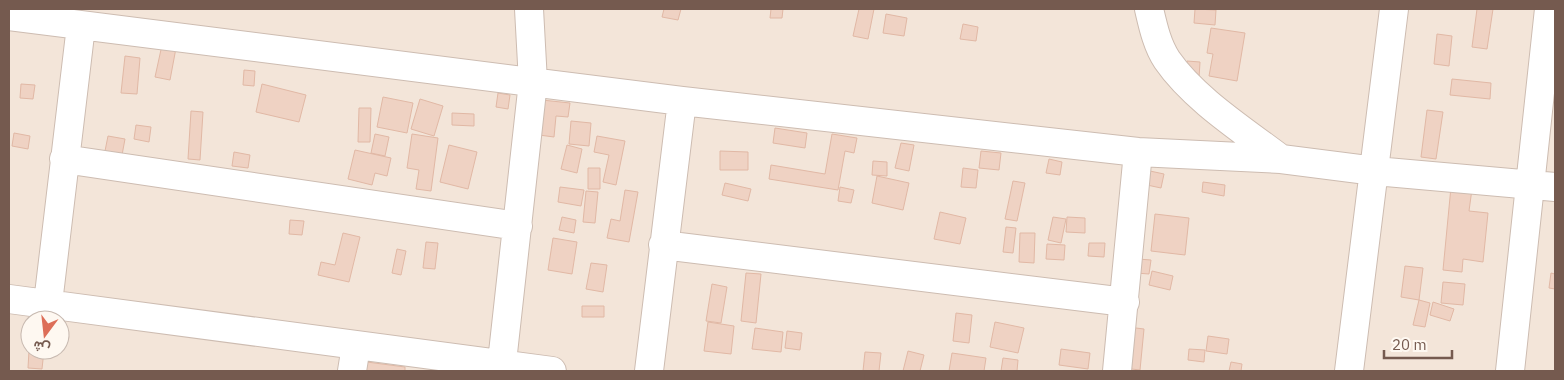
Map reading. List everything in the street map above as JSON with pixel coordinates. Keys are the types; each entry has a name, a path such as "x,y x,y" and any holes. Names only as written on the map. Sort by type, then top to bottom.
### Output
{"street":[{"path":"501,369 533,82 529,9"},
{"path":"1149,9 1155,31 1166,58 1187,85 1281,159"},
{"path":"1350,371 1394,9"},
{"path":"1510,371 1543,185 1551,12"},
{"path":"9,16 682,101 1138,152 1281,159 1375,171 1543,185"},
{"path":"48,303 81,26"},
{"path":"649,371 682,101"},
{"path":"1117,371 1138,152"},
{"path":"64,159 518,226"},
{"path":"663,245 1125,302"},
{"path":"9,300 48,303 194,326 354,358 552,371"}],"shaded area":[{"path":"9,9 1555,9 1555,371 9,371"}],"building":[{"path":"664,9 681,9 678,20 662,17"},
{"path":"771,9 783,9 782,18 770,18"},
{"path":"859,9 874,9 868,39 853,36"},
{"path":"1195,9 1216,10 1215,25 1194,23"},
{"path":"1477,9 1493,9 1487,49 1472,47"},
{"path":"886,14 907,18 904,36 883,33"},
{"path":"963,24 978,27 976,41 960,39"},
{"path":"1211,28 1245,33 1237,81 1209,76 1213,54 1207,53"},
{"path":"1437,34 1452,36 1449,66 1434,64"},
{"path":"162,45 176,48 170,80 155,77"},
{"path":"125,56 140,58 137,94 121,93"},
{"path":"1187,61 1200,62 1199,78 1186,77"},
{"path":"244,70 255,71 254,86 243,85"},
{"path":"1452,79 1491,83 1490,99 1450,95"},
{"path":"21,84 35,85 33,99 20,98"},
{"path":"262,84 306,95 299,122 256,112"},
{"path":"498,93 510,95 508,109 496,107"},
{"path":"383,97 413,103 407,133 377,127"},
{"path":"420,99 443,106 434,136 411,129"},
{"path":"542,100 570,103 568,117 556,116 554,137 539,135"},
{"path":"359,108 371,108 370,142 358,142"},
{"path":"1427,110 1443,112 1436,159 1421,157"},
{"path":"191,111 203,112 200,160 188,159"},
{"path":"452,113 474,114 474,126 452,125"},
{"path":"571,121 591,123 589,146 569,144"},
{"path":"136,125 151,127 149,142 134,139"},
{"path":"775,128 807,133 805,148 773,143"},
{"path":"14,133 30,136 28,149 12,146"},
{"path":"375,134 389,137 385,156 371,153"},
{"path":"412,134 438,138 431,191 416,189 419,170 407,168"},
{"path":"832,134 857,138 854,153 845,151 838,190 769,179 771,165 825,174"},
{"path":"108,136 125,139 122,155 105,151"},
{"path":"597,136 625,141 616,185 603,182 609,155 594,152"},
{"path":"901,143 914,145 909,171 895,168"},
{"path":"449,145 477,152 468,189 440,182"},
{"path":"567,145 582,149 577,173 561,169"},
{"path":"355,150 391,158 387,176 375,173 372,185 348,179"},
{"path":"720,151 748,152 748,170 720,170"},
{"path":"981,151 1001,153 999,170 979,168"},
{"path":"234,152 250,155 248,168 232,166"},
{"path":"1049,159 1062,162 1060,175 1046,173"},
{"path":"873,161 887,162 887,176 872,175"},
{"path":"588,168 600,168 600,189 588,189"},
{"path":"963,168 978,170 976,188 961,187"},
{"path":"1150,171 1164,174 1161,188 1147,185"},
{"path":"877,176 909,183 903,210 872,203"},
{"path":"1013,181 1025,183 1017,221 1005,219"},
{"path":"1203,182 1225,185 1224,196 1202,192"},
{"path":"725,183 751,189 748,201 722,195"},
{"path":"560,187 584,190 581,206 558,202"},
{"path":"840,187 854,190 851,203 838,201"},
{"path":"1451,187 1472,189 1469,211 1488,213 1483,262 1463,259 1462,272 1443,270"},
{"path":"625,190 638,192 629,242 607,238 611,219 620,221"},
{"path":"586,191 598,192 595,223 583,222"},
{"path":"940,212 966,218 960,244 934,239"},
{"path":"1155,214 1189,218 1185,255 1151,251"},
{"path":"562,217 576,220 574,233 559,230"},
{"path":"1053,217 1066,219 1061,243 1048,240"},
{"path":"1067,217 1085,218 1085,233 1066,232"},
{"path":"290,220 304,221 302,235 289,234"},
{"path":"1006,227 1016,228 1013,253 1003,252"},
{"path":"343,233 360,237 349,282 318,275 321,262 335,265"},
{"path":"1020,233 1035,233 1034,263 1019,262"},
{"path":"553,238 577,242 572,274 548,270"},
{"path":"426,242 438,243 435,269 423,268"},
{"path":"1089,243 1105,243 1104,257 1088,256"},
{"path":"1047,244 1065,245 1064,260 1046,259"},
{"path":"397,249 406,251 401,275 392,273"},
{"path":"1138,259 1151,260 1149,274 1136,273"},
{"path":"591,263 607,265 603,292 586,289"},
{"path":"1405,266 1423,268 1419,300 1401,297"},
{"path":"1152,271 1173,276 1170,290 1149,285"},
{"path":"746,273 761,274 756,323 741,321"},
{"path":"1551,273 1555,274 1555,289 1549,288"},
{"path":"1443,282 1465,284 1463,305 1441,303"},
{"path":"712,284 727,287 721,323 706,321"},
{"path":"1419,300 1430,303 1425,327 1413,325"},
{"path":"1433,302 1454,309 1450,321 1430,315"},
{"path":"582,306 604,306 604,317 582,317"},
{"path":"956,313 972,315 969,343 953,341"},
{"path":"708,322 734,326 731,354 704,351"},
{"path":"995,322 1024,328 1018,353 990,347"},
{"path":"1128,327 1144,329 1140,370 1123,368"},
{"path":"755,328 783,332 781,352 752,349"},
{"path":"787,331 802,333 800,350 785,348"},
{"path":"1208,336 1229,339 1227,354 1206,351"},
{"path":"1061,349 1090,353 1088,369 1059,365"},
{"path":"1189,349 1205,350 1204,362 1188,360"},
{"path":"908,351 924,355 920,371 903,371"},
{"path":"865,352 881,353 879,371 863,371"},
{"path":"952,353 986,358 984,371 949,371"},
{"path":"1003,358 1018,360 1017,371 1001,371"},
{"path":"28,360 43,360 42,369 28,368"},
{"path":"367,362 405,367 405,371 365,371"},
{"path":"1231,362 1242,364 1241,371 1229,371"}]}
